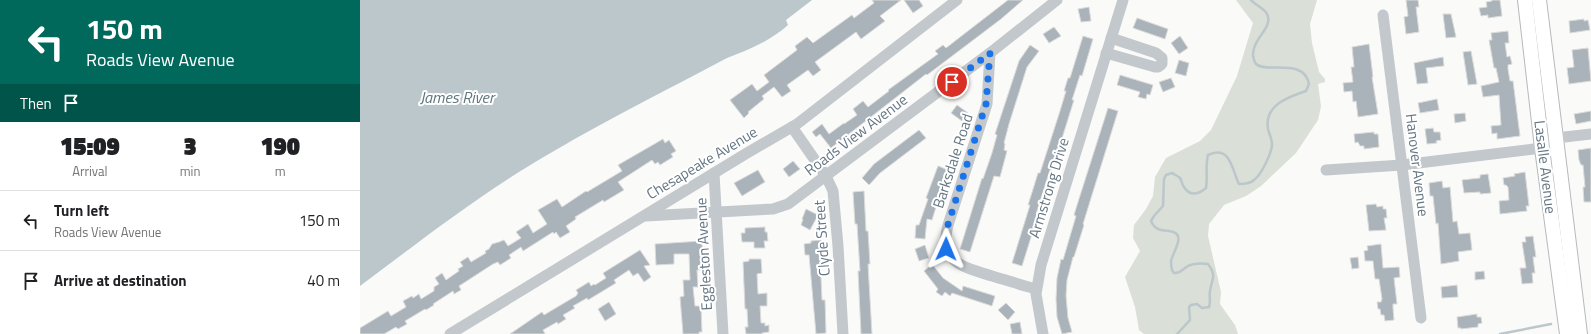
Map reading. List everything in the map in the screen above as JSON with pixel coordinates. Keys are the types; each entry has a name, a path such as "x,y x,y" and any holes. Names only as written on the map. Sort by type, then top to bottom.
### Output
{"main road":[{"name":"Lasalle Avenue","path":"1532,1 1556,138 1580,334"},
{"name":"Lasalle Avenue","path":"1532,1 1542,148 1567,334"}],"street":[{"name":"Chesapeake Avenue","path":"450,334 792,127 957,0"},
{"name":"Roads View Avenue","path":"644,216 781,207 796,200 990,53 1057,0"},
{"name":"Armstrong Drive","path":"1043,334 1036,289 1044,254 1123,0"},
{"path":"1532,1 1544,0"},
{"name":"Hanover Avenue","path":"1383,15 1421,318"},
{"path":"1106,53 1155,67 1162,64 1162,58 1156,53 1111,38"},
{"name":"Barksdale Road","path":"990,53 986,104 946,231 945,243 949,255 960,265 1036,289"},
{"name":"Clyde Street","path":"792,127 832,185 843,334"},
{"path":"1326,170 1402,165 1542,148 1556,138 1591,134"},
{"name":"Eggleston Avenue","path":"714,173 723,334"}],"shaded area":[{"path":"1236,0 1317,0 1310,24 1312,43 1319,72 1325,79 1325,82 1318,84 1321,106 1318,120 1296,153 1261,186 1246,196 1224,205 1209,224 1208,236 1221,292 1220,304 1235,325 1238,334 1144,334 1139,330 1135,307 1125,277 1140,251 1133,238 1134,225 1146,209 1153,196 1155,177 1166,158 1200,141 1211,130 1237,76 1253,23"}],"water":[{"name":"James River","path":"360,0 812,0 786,20 788,25 767,40 727,58 575,139 528,166 479,198 360,286"}],"building":[{"path":"872,0 901,0 880,16 885,21 861,39 856,32 815,62 821,70 813,76 808,70 787,85 791,91 782,97 774,87 762,96 764,99 748,112 749,113 744,118 730,100 752,84 757,91 769,82 764,75 797,50 795,46 807,37 813,43 852,15 854,18 874,3"},
{"path":"904,0 919,0 923,6 913,13"},
{"path":"1008,0 1023,0 1001,19 927,75 926,74 831,148 820,134 816,137 812,132 822,124 829,134 844,124 857,115 853,109 863,101 868,107 889,91 888,90 938,54 935,51 943,45 946,48"},
{"path":"1406,0 1418,0 1419,7 1416,7 1419,32 1406,34 1404,17 1408,16"},
{"path":"1500,0 1502,16 1488,18 1488,15 1481,16 1479,8 1487,7 1486,2"},
{"path":"1089,7 1091,21 1081,22 1078,9"},
{"path":"1443,14 1451,14 1456,37 1446,38"},
{"path":"1137,18 1168,29 1165,39 1133,28"},
{"path":"1584,19 1584,21 1588,20 1590,30 1570,33 1569,21"},
{"path":"1054,27 1061,36 1049,43 1043,34"},
{"path":"1508,31 1509,43 1505,43 1507,57 1510,56 1512,64 1508,65 1508,69 1510,81 1513,81 1520,136 1497,139 1497,133 1492,134 1491,126 1501,125 1499,95 1483,97 1481,86 1499,82 1496,68 1494,68 1489,40 1492,40 1491,33"},
{"path":"1083,36 1093,39 1082,76 1080,75 1072,100 1074,100 1052,170 1050,170 1036,214 1038,215 1022,266 1012,263 1038,173 1040,173 1066,91 1064,91 1068,78 1070,78"},
{"path":"1180,36 1188,48 1179,54 1171,43"},
{"path":"1369,44 1372,77 1378,114 1358,117 1356,101 1353,102 1352,91 1344,92 1343,83 1353,82 1351,67 1354,67 1352,47"},
{"path":"1030,45 1039,51 1027,67 1009,124 1004,143 1004,150 1007,151 1000,177 994,176 970,252 960,249 982,178 983,179 992,153 997,135 995,134 1019,61"},
{"path":"1588,48 1591,81 1569,84 1567,68 1574,67 1572,50"},
{"path":"1471,51 1477,84 1468,85 1463,52"},
{"path":"1443,57 1444,66 1426,68 1428,83 1417,84 1414,63"},
{"path":"1179,60 1189,63 1186,76 1175,73"},
{"path":"1120,75 1153,85 1150,95 1147,94 1146,99 1138,97 1140,92 1117,85"},
{"path":"1171,78 1175,87 1163,92 1159,82"},
{"path":"1437,99 1439,110 1420,113 1418,103"},
{"path":"957,105 968,113 962,121 951,113"},
{"path":"1108,108 1118,111 1067,280 1066,296 1068,318 1072,332 1062,334 1057,317 1057,278 1061,259 1063,260 1076,216 1074,215"},
{"path":"1591,111 1591,121 1576,124 1574,114"},
{"path":"1465,113 1466,121 1455,123 1454,114"},
{"path":"1433,128 1434,132 1440,132 1441,140 1436,141 1437,143 1427,144 1425,129"},
{"path":"919,130 926,138 880,173 869,185 862,178 874,164"},
{"path":"1374,132 1374,134 1378,134 1379,147 1364,149 1364,146 1360,146 1358,142 1355,143 1354,134"},
{"path":"663,139 665,143 669,140 676,151 671,154 673,157 660,165 658,162 655,164 652,160 618,182 624,190 604,202 603,200 575,217 576,219 566,226 570,232 560,238 556,232 554,234 553,232 523,251 521,247 509,255 511,258 500,265 498,262 493,264 459,286 461,290 454,294 453,291 426,310 425,309 405,321 407,324 398,329 396,327 384,334 360,334 360,328 388,311 391,316 406,307 403,301 412,296 413,298 419,294 421,299 434,291 434,287 439,284 435,278 442,273 446,280 459,271 458,269 463,266 460,262 468,257 471,262 486,253 485,251 489,249 492,244 504,240 508,246 521,238 516,232 528,224 533,233 547,224 538,210 557,199 562,207 586,191 587,192 622,171 618,165"},
{"path":"1591,148 1591,202 1584,202 1583,187 1585,187 1583,165 1581,165 1579,160 1578,150"},
{"path":"793,161 800,169 789,177 783,169"},
{"path":"938,166 948,170 944,183 942,182 934,207 936,207 932,220 927,219 925,239 915,238 916,225 919,225 928,199 926,198"},
{"path":"758,170 765,182 742,196 734,183"},
{"path":"1525,172 1529,206 1526,206 1527,211 1500,214 1499,201 1509,200 1508,187 1504,185 1503,178 1515,176 1514,174"},
{"path":"1488,174 1491,193 1464,193 1462,180 1480,178 1480,175"},
{"path":"1442,181 1443,188 1450,187 1453,222 1457,221 1459,234 1470,233 1472,250 1458,252 1459,261 1441,264 1438,223 1436,224 1433,196 1430,196 1429,183"},
{"path":"864,191 866,231 868,231 870,264 868,264 872,334 861,334 858,271 860,271 853,192"},
{"path":"1376,204 1377,207 1383,206 1383,209 1386,209 1387,218 1384,218 1386,230 1369,231 1366,205"},
{"path":"806,209 818,215 810,230 801,225"},
{"path":"765,227 768,241 764,241 765,248 754,248 754,242 742,242 741,233 745,233 745,228"},
{"path":"1533,236 1536,257 1533,257 1535,273 1532,273 1533,283 1522,284 1520,268 1526,268 1522,242 1526,242 1525,237"},
{"path":"821,240 822,256 820,256 822,300 825,300 826,333 816,334 809,255 805,255 804,244 811,243 811,241"},
{"path":"702,241 703,270 697,270 698,287 693,287 695,306 701,306 702,332 699,332 699,334 683,334 680,297 684,296 683,280 690,280 689,254 674,254 674,264 656,265 655,244"},
{"path":"1381,244 1383,268 1399,267 1400,277 1394,278 1397,304 1393,304 1394,320 1385,321 1384,315 1381,315 1380,309 1378,309 1377,302 1381,302 1382,299 1379,279 1375,279 1373,261 1365,261 1364,251 1368,250 1367,246"},
{"path":"925,245 929,258 919,261 915,249"},
{"path":"640,250 650,265 644,266 651,277 644,282 638,273 633,276 629,270 614,280 616,283 588,300 587,298 573,306 575,308 563,315 566,319 543,330 545,334 510,334 542,312 544,315 576,296 578,293 576,290 589,282 591,286 606,278 603,273"},
{"path":"1358,257 1359,268 1352,269 1350,258"},
{"path":"749,259 761,259 762,273 757,274 758,294 767,293 767,306 760,306 761,323 765,323 765,326 769,325 769,332 762,334 746,334 745,327 748,327 747,309 745,309 743,262 749,261"},
{"path":"932,264 943,278 962,291 963,286 995,296 992,306 952,293 950,296 945,292 942,296 936,292 938,289 924,271"},
{"path":"1484,271 1485,279 1475,280 1475,272"},
{"path":"1457,285 1458,297 1442,298 1441,287"},
{"path":"609,302 616,314 605,321 598,309"},
{"path":"1006,303 1015,312 1008,320 998,310"},
{"path":"1477,314 1477,317 1481,317 1482,323 1478,324 1478,327 1458,328 1457,317"},
{"path":"1020,322 1022,334 1012,334 1010,324"}],"waterway":[{"path":"1177,334 1190,320 1189,307 1191,305 1197,304 1202,308 1209,307 1213,274 1208,264 1190,265 1178,273 1174,273 1172,270 1171,261 1178,243 1178,235 1175,232 1158,229 1151,221 1163,206 1164,179 1166,175 1172,173 1181,179 1186,190 1195,194 1198,193 1206,188 1208,155 1222,153 1230,160 1239,184 1247,184 1252,181 1263,169 1272,148 1272,142 1268,129 1270,114 1274,108 1285,99 1306,91 1309,84 1306,76 1293,68 1268,68 1261,67 1255,63 1253,56 1254,50 1268,24 1268,19 1266,12 1251,0"},
{"path":"1500,334 1551,324"}],"route":[{"path":"946,249 946,231 988,98 990,53 952,82"}]}
